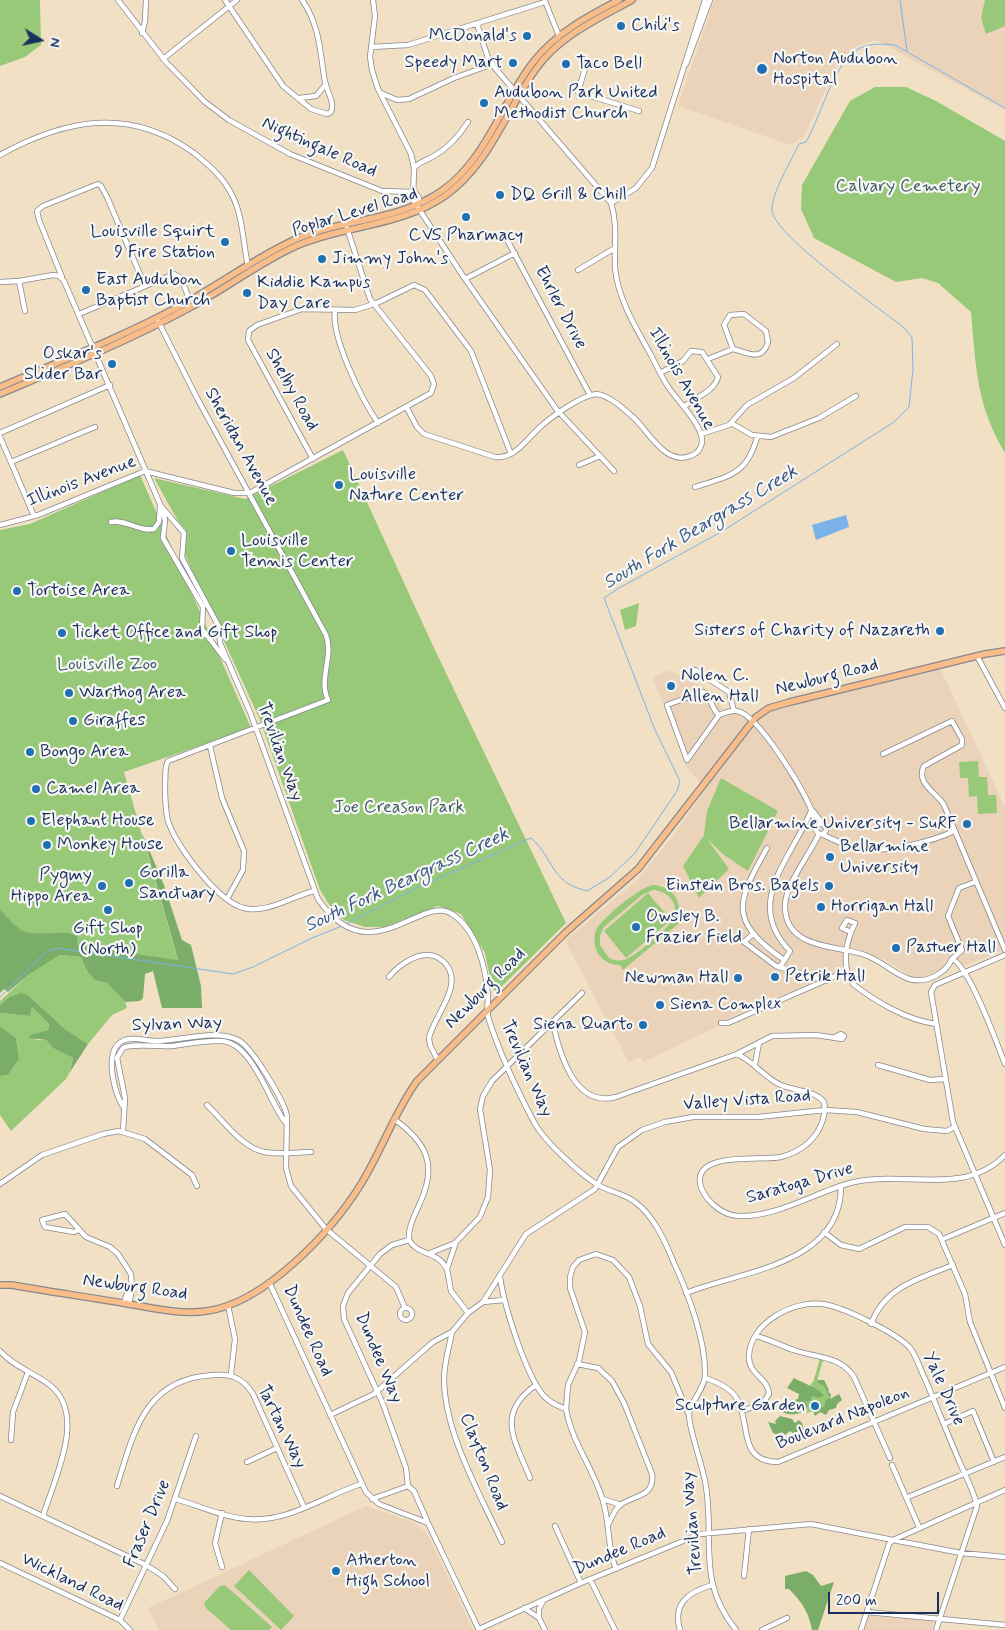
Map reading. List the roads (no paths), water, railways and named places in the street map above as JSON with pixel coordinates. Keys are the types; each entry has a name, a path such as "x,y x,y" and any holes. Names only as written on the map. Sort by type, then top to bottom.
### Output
{"main road":[{"name":"Poplar Level Road","path":"418,207 443,190 468,168 489,139 534,62 559,36 619,0"},
{"name":"Poplar Level Road","path":"158,320 302,237 347,227 418,207 448,193 473,171 493,144 536,69 552,51 578,30 632,0"},
{"name":"Poplar Level Road","path":"0,394 158,320 201,302 250,268"},
{"name":"Poplar Level Road","path":"0,387 94,350"},
{"name":"Newburg Road","path":"0,1285 12,1284 194,1312 228,1306 269,1282 304,1254 360,1185 408,1093 437,1059 565,932 638,869 752,721 773,706 977,656 1005,651"}],"street":[{"name":"Nightingale Road","path":"118,0 163,59 205,102 229,120 290,154 382,191 415,192"},
{"path":"142,33 146,21 146,0"},
{"path":"225,0 273,74 294,97 319,113 328,114 332,106 326,84 318,34 311,15 302,0"},
{"path":"163,59 238,0"},
{"path":"373,0 375,22 371,47 372,70 412,158 415,192 419,198 418,207 465,279 560,412 614,471"},
{"path":"477,24 493,64 518,98 611,203 636,188 652,168 705,0"},
{"path":"686,64 710,0"},
{"path":"371,47 408,45 545,1 559,36"},
{"path":"381,93 397,100 418,96 454,78 493,64"},
{"path":"586,65 578,92 639,111"},
{"path":"294,97 311,98 321,92 326,84"},
{"path":"390,112 397,100"},
{"path":"0,155 48,132 86,122 119,123 166,136 203,160 229,188 237,207 250,268"},
{"path":"414,168 420,162 433,157 447,147 468,122"},
{"path":"412,158 420,162"},
{"path":"145,286 100,185 88,187 39,209 37,213 39,220 63,279 165,516 165,542 203,607 201,626 204,635 216,632 219,627"},
{"name":"Illinois Avenue","path":"590,395 600,394 610,400 634,419 652,441 675,456 687,457 697,452 702,445 701,434 685,406 660,373 633,322 622,294 617,277 615,217 611,203"},
{"path":"250,493 407,408 431,393 434,388 434,380 373,304 367,293 347,227"},
{"name":"Ehrler Drive","path":"504,234 590,395"},
{"path":"578,270 615,248"},
{"path":"465,279 515,253"},
{"path":"79,314 176,274 181,278 190,301"},
{"path":"0,282 53,275 63,279"},
{"path":"19,281 25,311"},
{"path":"378,423 351,372 335,328 335,311 355,310 373,304 412,285 420,286 471,351 511,454"},
{"name":"Shelby Road","path":"313,459 255,353 248,335 254,327 302,310 335,311"},
{"path":"708,359 733,348 754,356 760,354 766,347 766,331 744,314 730,315 724,326 733,348"},
{"name":"Sheridan Avenue","path":"158,320 327,639 329,650 324,683 328,700 256,729"},
{"path":"701,434 717,430 732,423 747,405 794,378 837,344"},
{"path":"660,373 683,361 692,351 702,352 708,359 718,377 717,382 708,391 685,406"},
{"path":"0,433 110,386"},
{"path":"407,408 417,427 424,434 495,457 504,457 511,454 560,412 590,395"},
{"path":"732,423 757,437 776,436 810,422 856,396"},
{"path":"11,462 94,427"},
{"path":"0,437 34,516"},
{"path":"695,487 738,472 752,454 757,437"},
{"path":"579,465 600,456"},
{"name":"Illinois Avenue","path":"0,525 34,516 145,471 234,493 250,493"},
{"path":"111,522 128,524 146,530 154,529 159,522 160,505"},
{"path":"160,505 179,527"},
{"path":"164,531 171,526 179,527"},
{"name":"Trevilian Way","path":"179,527 185,538 181,550 182,558 219,627 220,643 256,729 314,891 333,917 353,928 367,932 394,928 433,910 450,912 468,932 480,956 485,972 488,1017 534,1122 543,1136 598,1185 633,1200 646,1213 663,1239 686,1293 699,1337 705,1378"},
{"name":"Trevilian Way","path":"204,635 229,664"},
{"path":"977,656 1005,708"},
{"path":"695,670 729,692 734,711"},
{"path":"719,715 713,711 708,695 703,692 666,705 687,760 719,715 734,711 744,714 784,760 812,810 836,839"},
{"path":"883,754 952,721 954,723 962,739 962,745 928,764 922,773 924,785 944,805 1005,950"},
{"path":"256,729 170,760 167,764 165,802 171,830 194,865 239,906 255,909 314,891"},
{"path":"210,746 222,798 244,851 243,870 228,898"},
{"path":"812,810 816,828 820,834 836,839 850,847 875,849 932,841 954,831"},
{"path":"780,967 790,951 772,927 769,913 770,896 776,879 812,810"},
{"path":"816,828 819,824 825,826"},
{"path":"825,826 825,832 820,834 791,887 785,905 790,924 808,942 872,958 896,974 918,981 926,981 944,971 952,959 962,950 948,916 959,888 975,882"},
{"path":"767,848 744,890 743,911 753,934 766,947 784,960"},
{"path":"851,932 845,950 848,977 856,986 906,1016 936,1024"},
{"path":"753,934 744,942 780,967 826,981"},
{"path":"388,977 398,968 424,955 438,958 447,966 452,977 451,988 429,1038 430,1045 437,1059"},
{"path":"1005,955 935,985 932,989 936,1024 954,1127 1005,1244"},
{"path":"952,959 957,961 966,972 1005,1064"},
{"path":"720,1023 728,1023 847,971"},
{"path":"428,1254 456,1242 473,1227 487,1202 490,1170 480,1118 481,1105 489,1085 553,1024 558,1016 582,993"},
{"path":"553,1024 556,1038 575,1082 586,1093 601,1100 616,1097 737,1054 769,1037 780,1035 835,1037"},
{"name":"Sylvan Way","path":"124,1108 119,1100 111,1058 120,1042 137,1040 158,1041 221,1035 234,1037 246,1046 278,1097 286,1116 287,1175 291,1186 326,1229 396,1287 405,1308"},
{"path":"136,1046 137,1040"},
{"name":"Sylvan Way","path":"123,1131 125,1098 117,1058 123,1048 136,1046 155,1048 217,1041 231,1043 243,1052 285,1122"},
{"path":"756,1064 759,1043"},
{"path":"737,1054 756,1064 774,1082 818,1096 824,1102 825,1110"},
{"path":"878,1065 930,1080 946,1079"},
{"path":"273,1100 278,1097"},
{"path":"207,1105 249,1145 266,1152 311,1152"},
{"name":"Valley Vista Road","path":"330,1415 377,1391 433,1342 452,1332 468,1313 483,1302 526,1234 580,1200 598,1185 618,1147 634,1134 650,1127 693,1117 758,1117 825,1110 857,1112 924,1129 947,1131 954,1127"},
{"name":"Saratoga Drive","path":"825,1110 816,1133 798,1150 771,1158 716,1161 703,1170 700,1182 709,1199 717,1208 738,1216 771,1210 841,1186 880,1177 941,1180 975,1176 992,1166 1005,1155"},
{"path":"394,1119 419,1141 428,1167 426,1189 412,1222 409,1240 417,1250 440,1259 447,1269 451,1291 468,1313"},
{"path":"0,1184 42,1155 103,1134 123,1131 145,1139 192,1175 197,1186"},
{"path":"686,1293 714,1282 776,1265 802,1251 824,1232 838,1211 841,1186"},
{"path":"79,1230 74,1232 45,1227 42,1222 44,1219 64,1214 86,1237 114,1250 130,1271 132,1290 127,1303"},
{"path":"943,1239 1005,1214"},
{"path":"824,1232 841,1245 852,1249 866,1247 895,1230 915,1226 931,1228 943,1239 965,1294 970,1322 1005,1408"},
{"name":"Dundee Way","path":"408,1486 406,1468 377,1391 344,1319 343,1310 348,1293 386,1248 409,1240"},
{"path":"447,1269 456,1242"},
{"name":"Trevilian Way","path":"577,1364 585,1332 570,1288 570,1277 573,1267 579,1260 590,1254 600,1254 616,1262 629,1277 640,1306 648,1344 671,1372 689,1416 706,1482 709,1512 708,1559 712,1585 722,1610 736,1630"},
{"path":"871,1324 881,1304 892,1292 953,1265"},
{"path":"500,1277 504,1300 536,1385 549,1401 566,1409"},
{"name":"Dundee Road","path":"269,1282 361,1484 372,1499 383,1506 428,1523"},
{"path":"483,1302 504,1300"},
{"name":"Yale Drive","path":"742,1411 763,1403 769,1394 767,1385 754,1373 749,1364 749,1350 765,1324 776,1316 807,1304 829,1305 871,1324 908,1346 914,1354 976,1502"},
{"path":"117,1486 134,1432 144,1413 157,1396 171,1386 187,1379 230,1374 235,1339 228,1306"},
{"name":"Clayton Road","path":"452,1332 446,1354 444,1380 450,1420 457,1442 502,1542"},
{"path":"756,1336 794,1351 829,1358 843,1364 854,1377 890,1458"},
{"path":"0,1351 12,1362 56,1390 64,1403 69,1419 68,1434 43,1516"},
{"path":"609,1523 621,1504 648,1491 652,1483 652,1472 624,1403 612,1381 598,1368 577,1364 568,1385 566,1409 573,1436 603,1499 609,1523 611,1547 616,1569"},
{"name":"Boulevard Napoleon","path":"705,1378 730,1391 736,1397 742,1411 745,1436 750,1448 763,1459 774,1462 786,1460 1005,1367"},
{"path":"11,1440 14,1412 28,1372"},
{"name":"Tartan Way","path":"230,1374 245,1384 253,1394 304,1507"},
{"path":"689,1416 705,1378"},
{"path":"530,1478 516,1442 512,1416 515,1404 536,1385"},
{"path":"944,1424 974,1411 994,1462"},
{"name":"Fraser Drive","path":"120,1620 176,1499 196,1436"},
{"path":"247,1462 277,1448"},
{"path":"908,1498 1005,1457"},
{"path":"892,1465 919,1527"},
{"path":"176,1499 222,1513 260,1520 286,1515 361,1484"},
{"path":"372,1499 408,1486"},
{"name":"Dundee Road","path":"408,1486 414,1491 479,1630 590,1579 708,1532 811,1524 962,1553 1005,1558"},
{"path":"860,1630 889,1544 893,1540 1005,1490"},
{"path":"0,1496 146,1565 163,1576 175,1589"},
{"path":"603,1499 621,1504"},
{"path":"936,1630 976,1510 976,1502"},
{"path":"222,1513 214,1543 222,1567"},
{"path":"555,1526 581,1583"},
{"path":"744,1576 748,1529"},
{"name":"Wickland Road","path":"0,1563 120,1620 130,1630"},
{"path":"590,1579 615,1630"},
{"path":"680,1630 678,1614 682,1601 692,1592 712,1585"},
{"path":"544,1600 539,1610 539,1618 545,1630"},
{"path":"524,1608 539,1618"},
{"path":"867,1612 1005,1625"},
{"path":"762,1630 786,1618"}],"water":[{"path":"846,515 849,527 816,540 812,525"}],"waterway":[{"path":"900,0 907,51"},
{"name":"South Fork Beargrass Creek","path":"346,924 421,886 531,838 545,854 559,876 575,887 587,891 610,877 635,853 677,791 680,781 655,730 604,598 721,532 894,422 909,407 913,369 912,337 903,327 809,254 778,223 772,211 772,204 787,168 799,144 806,142 812,131 835,76 851,54 864,46 877,44 895,45 1005,108"},
{"name":"South Fork Beargrass Creek","path":"0,997 46,952 57,948 233,974 253,967 312,938 342,926"}],"place":[{"name":"Chili's","path":"621,26"},
{"name":"McDonald's","path":"527,36"},
{"name":"Speedy Mart","path":"513,63"},
{"name":"Taco Bell","path":"566,64"},
{"name":"Norton Audubon Hospital","path":"762,69"},
{"name":"Audubon Park United Methodist Church","path":"484,103"},
{"name":"DQ Grill & Chill","path":"500,195"},
{"name":"CVS Pharmacy","path":"466,217"},
{"name":"Louisville Squirt 9 Fire Station","path":"225,242"},
{"name":"Jimmy John's","path":"322,259"},
{"name":"East Audubon Baptist Church","path":"86,290"},
{"name":"Kiddie Kampus Day Care","path":"247,293"},
{"name":"Oskar's Slider Bar","path":"112,364"},
{"name":"Louisville Nature Center","path":"339,485"},
{"name":"Louisville Tennis Center","path":"231,551"},
{"name":"Tortoise Area","path":"17,591"},
{"name":"Sisters of Charity of Nazareth","path":"940,631"},
{"name":"Ticket Office and Gift Shop","path":"62,633"},
{"name":"Nolen C. Allen Hall","path":"671,686"},
{"name":"Warthog Area","path":"69,693"},
{"name":"Giraffes","path":"73,721"},
{"name":"Bongo Area","path":"30,752"},
{"name":"Camel Area","path":"36,789"},
{"name":"Elephant House","path":"31,821"},
{"name":"Bellarmine University - SuRF","path":"967,824"},
{"name":"Monkey House","path":"47,845"},
{"name":"Bellarmine University","path":"830,857"},
{"name":"Gorilla Sanctuary","path":"129,883"},
{"name":"Pygmy Hippo Area","path":"102,886"},
{"name":"Einstein Bros. Bagels","path":"829,886"},
{"name":"Horrigan Hall","path":"821,907"},
{"name":"Gift Shop (North)","path":"108,910"},
{"name":"Owsley B. Frazier Field","path":"636,927"},
{"name":"Pastuer Hall","path":"896,948"},
{"name":"Petrik Hall","path":"775,977"},
{"name":"Newman Hall","path":"738,978"},
{"name":"Siena Complex","path":"660,1005"},
{"name":"Siena Quarto","path":"643,1025"},
{"name":"Sculpture Garden","path":"815,1406"},
{"name":"Atherton High School","path":"336,1571"}],"park label":[{"name":"Calvary Cemetery","path":"908,187"},
{"name":"Louisville Zoo","path":"107,665"},
{"name":"Joe Creason Park","path":"399,808"}]}
